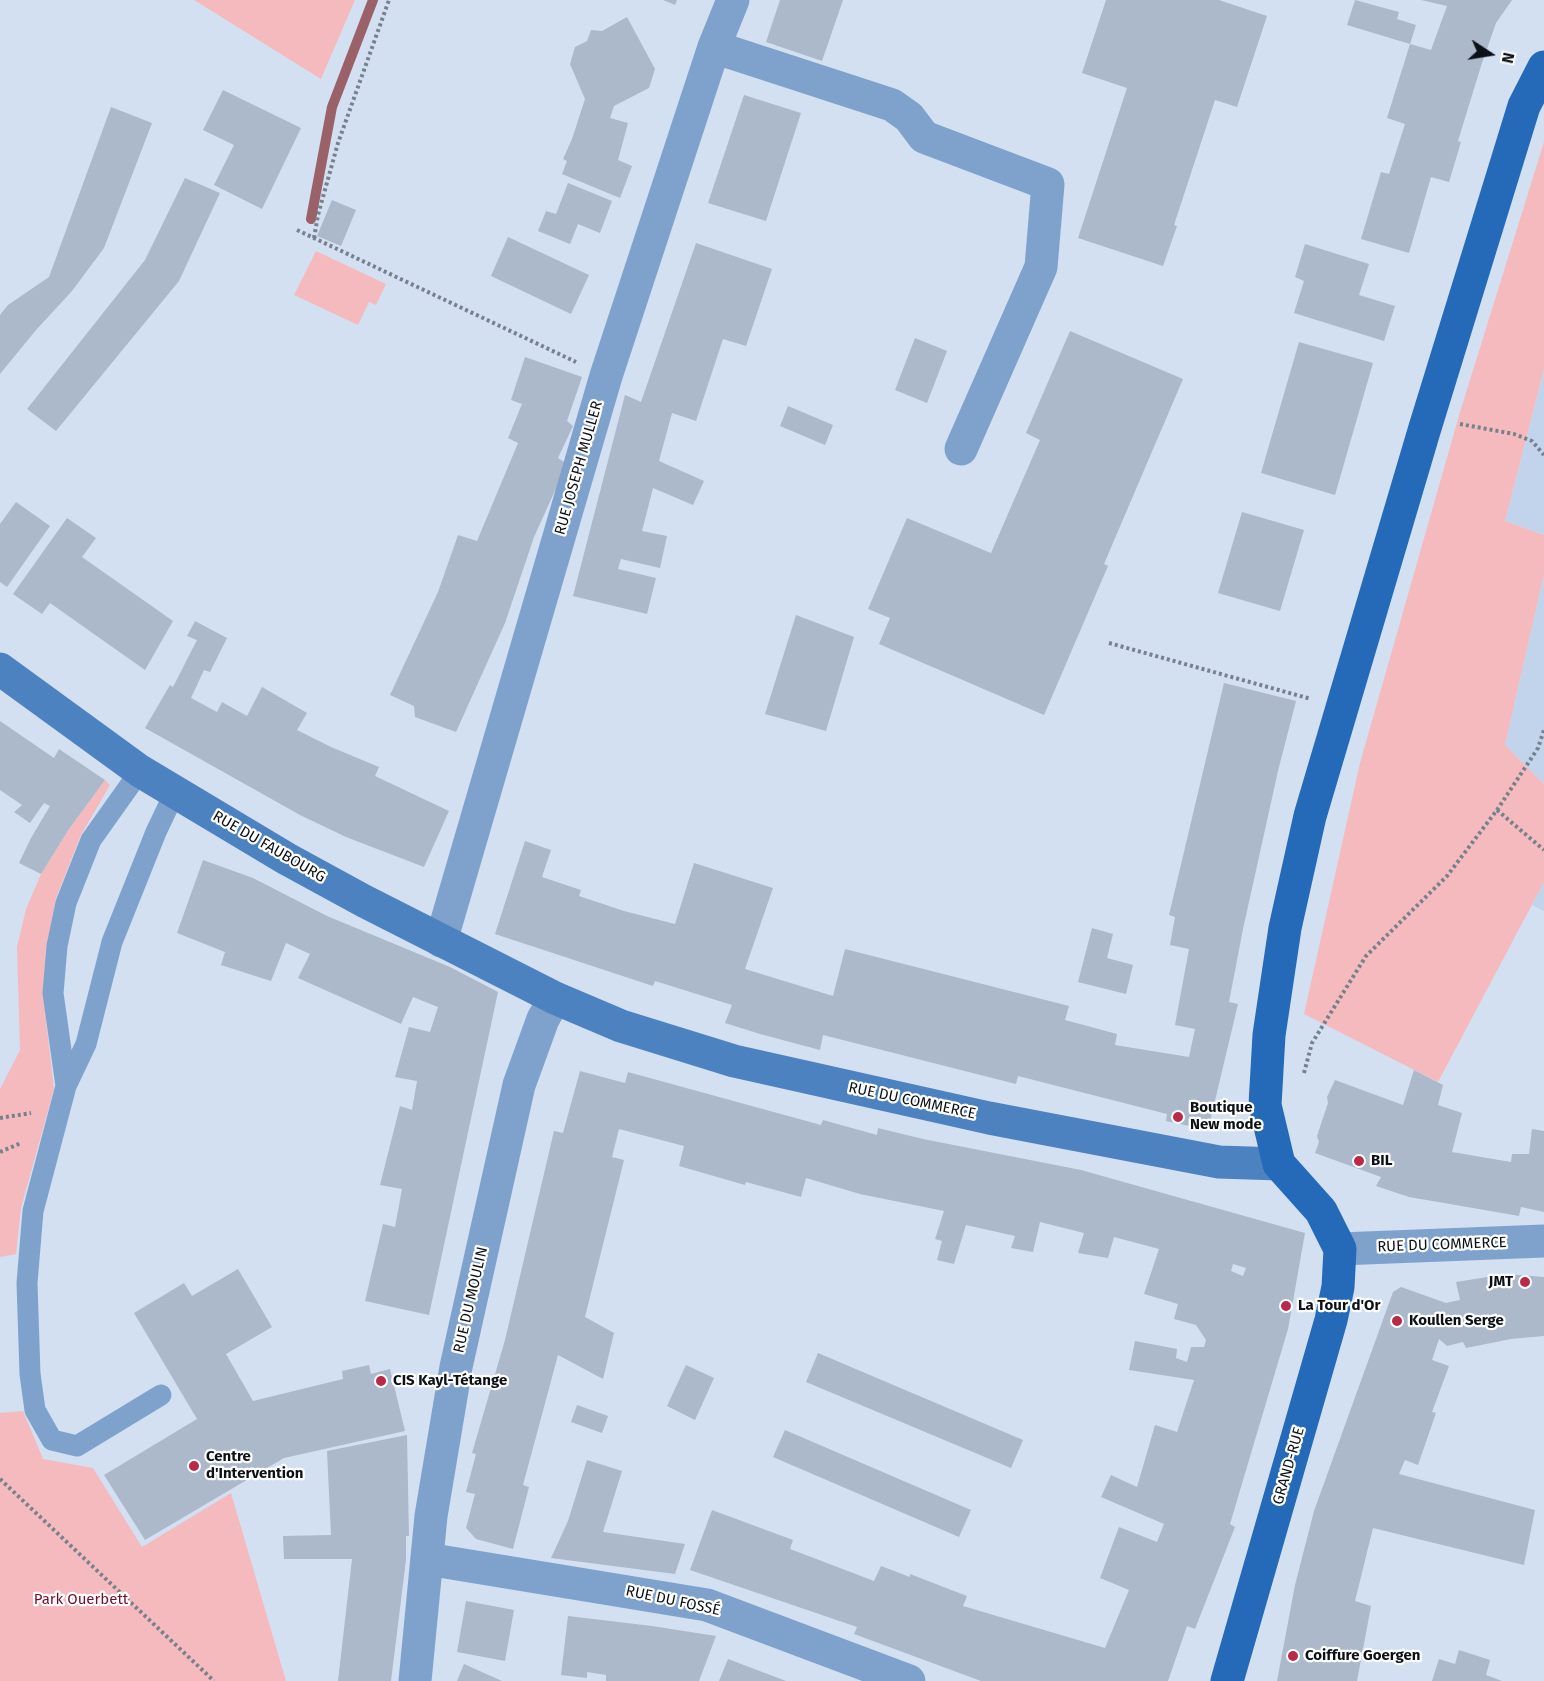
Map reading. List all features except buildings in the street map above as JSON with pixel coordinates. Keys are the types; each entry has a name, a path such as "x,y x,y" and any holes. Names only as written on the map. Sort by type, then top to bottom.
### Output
{"main road":[{"path":"1340,1249 1321,1211 1279,1164 1265,1105 1269,1035 1285,928 1310,816 1424,431 1524,106 1544,67"},
{"name":"RUE DU FAUBOURG","path":"0,669 140,771 287,859 441,941 555,998"},
{"name":"RUE DU COMMERCE","path":"555,998 621,1026 734,1060 812,1079 989,1118 1219,1162 1279,1164"},
{"name":"GRAND-RUE","path":"1227,1681 1331,1320 1338,1287 1340,1249"}],"street":[{"name":"RUE JOSEPH MULLER","path":"441,941 606,376 714,47 732,0"},
{"path":"714,47 892,105 909,117 924,137 1048,184 1041,267 961,449"},
{"name":"RUE DU MOULIN","path":"415,1681 431,1516 456,1367 519,1085 543,1019 555,998"},
{"name":"RUE DU COMMERCE","path":"1340,1249 1544,1241"},
{"name":"RUE DU FOSSÉ","path":"427,1559 708,1605 909,1681"}],"lane":[{"path":"66,1086 53,993 57,946 66,903 91,840 140,771"},
{"path":"161,1395 76,1446 52,1440 35,1410 30,1374 27,1283 33,1211 66,1086 86,1044 112,942 156,832 175,792"}],"path":[{"path":"314,238 338,143 389,0"},
{"path":"297,230 606,376"},
{"path":"1424,431 1455,432 1459,423 1514,434 1532,441 1544,455"},
{"path":"1109,643 1342,708"},
{"path":"1303,1076 1312,1043 1365,956 1446,876 1497,810 1538,748 1544,730"},
{"path":"1497,810 1544,850"},
{"path":"0,1479 214,1681"}],"shaded area":[{"path":"1544,369 1544,535 1505,521"},
{"path":"1544,574 1544,784 1505,745"},
{"path":"1544,882 1544,911 1532,905"}],"green space":[{"path":"194,0 355,0 321,79"},
{"path":"1544,142 1544,369 1505,521 1544,535 1544,574 1505,745 1544,784 1544,882 1438,1082 1304,1014 1360,763 1460,412"},
{"path":"316,251 386,284 376,305 369,302 358,325 294,295"},
{"path":"105,780 110,785 81,835 56,898 46,948 43,994 54,1089 21,1208 16,1254 0,1257 0,1089 20,1050 17,947 26,909 41,874 69,829"},
{"name":"Park Ouerbett","path":"23,1411 43,1459 93,1468 142,1547 231,1493 286,1681 0,1681 0,1413"}],"waterway":[{"path":"311,219 332,107 373,0"}],"place":[{"name":"Boutique New mode","path":"1178,1117"},
{"name":"BIL","path":"1359,1161"},
{"name":"JMT","path":"1525,1282"},
{"name":"La Tour d'Or","path":"1286,1306"},
{"name":"Koullen Serge","path":"1397,1321"},
{"name":"CIS Kayl-Tétange","path":"381,1381"},
{"name":"Centre d'Intervention","path":"194,1466"},
{"name":"Coiffure Goergen","path":"1293,1656"}]}
